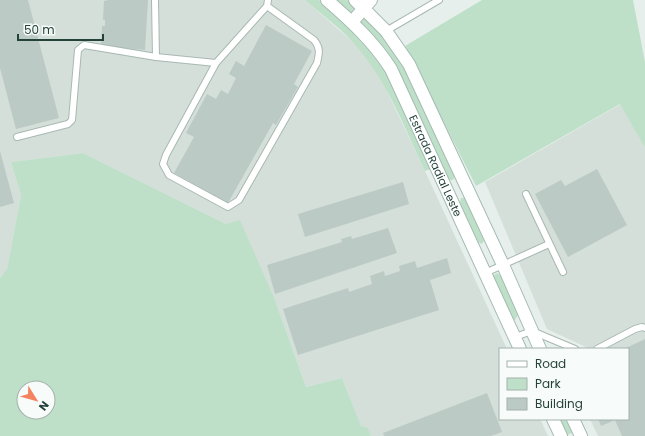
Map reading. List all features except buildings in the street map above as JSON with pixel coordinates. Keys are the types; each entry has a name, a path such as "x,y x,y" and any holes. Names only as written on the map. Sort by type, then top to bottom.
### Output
{"street":[{"name":"Estrada Radial Leste","path":"327,0 352,22 380,52 391,69 520,348"},
{"name":"Estrada Radial Leste","path":"363,2 409,64 503,265 540,348"},
{"path":"352,22 363,2"},
{"path":"448,192 465,185"},
{"path":"553,420 560,436"},
{"path":"573,420 581,436"}],"lane":[{"path":"155,0 156,57"},
{"path":"386,31 439,0"},
{"path":"267,3 319,45 317,63 239,200 234,205 228,207 169,175 163,164 166,155 216,63 267,3"},
{"path":"17,137 68,124 72,120 78,50 84,45 156,57 216,63"},
{"path":"526,194 563,272"},
{"path":"485,273 549,244"},
{"path":"599,348 635,329 645,328"},
{"path":"515,337 532,331 573,348"}],"shaded area":[{"path":"0,0 305,0 356,45 372,65 384,85 425,171 507,348 499,348 499,420 540,420 548,436 371,436 368,428 361,427 342,378 306,387 275,300 226,224 83,153 11,162 21,195 7,269 0,278"},
{"path":"621,104 645,148 645,436 598,436 590,420 629,420 629,348 588,348 547,329 485,182"}],"green space":[{"path":"305,0 319,0 364,40 385,70 431,169 425,171 387,91 368,61 345,35"},
{"path":"336,0 347,0 357,9 352,13"},
{"path":"482,0 633,0 645,62 645,148 620,104 476,186 405,46"},
{"path":"364,17 382,34 404,64 455,176 453,180 448,178 402,78 394,64 360,23"},
{"path":"83,153 226,224 240,220 275,300 306,387 342,378 361,426 368,428 371,436 0,436 0,278 7,269 21,195 11,162"},
{"path":"461,198 466,198 485,239 482,244 478,242 460,203"},
{"path":"497,273 501,276 518,315 515,320 513,320 493,276"},
{"path":"558,420 568,420 573,431 567,435 565,434"}]}
